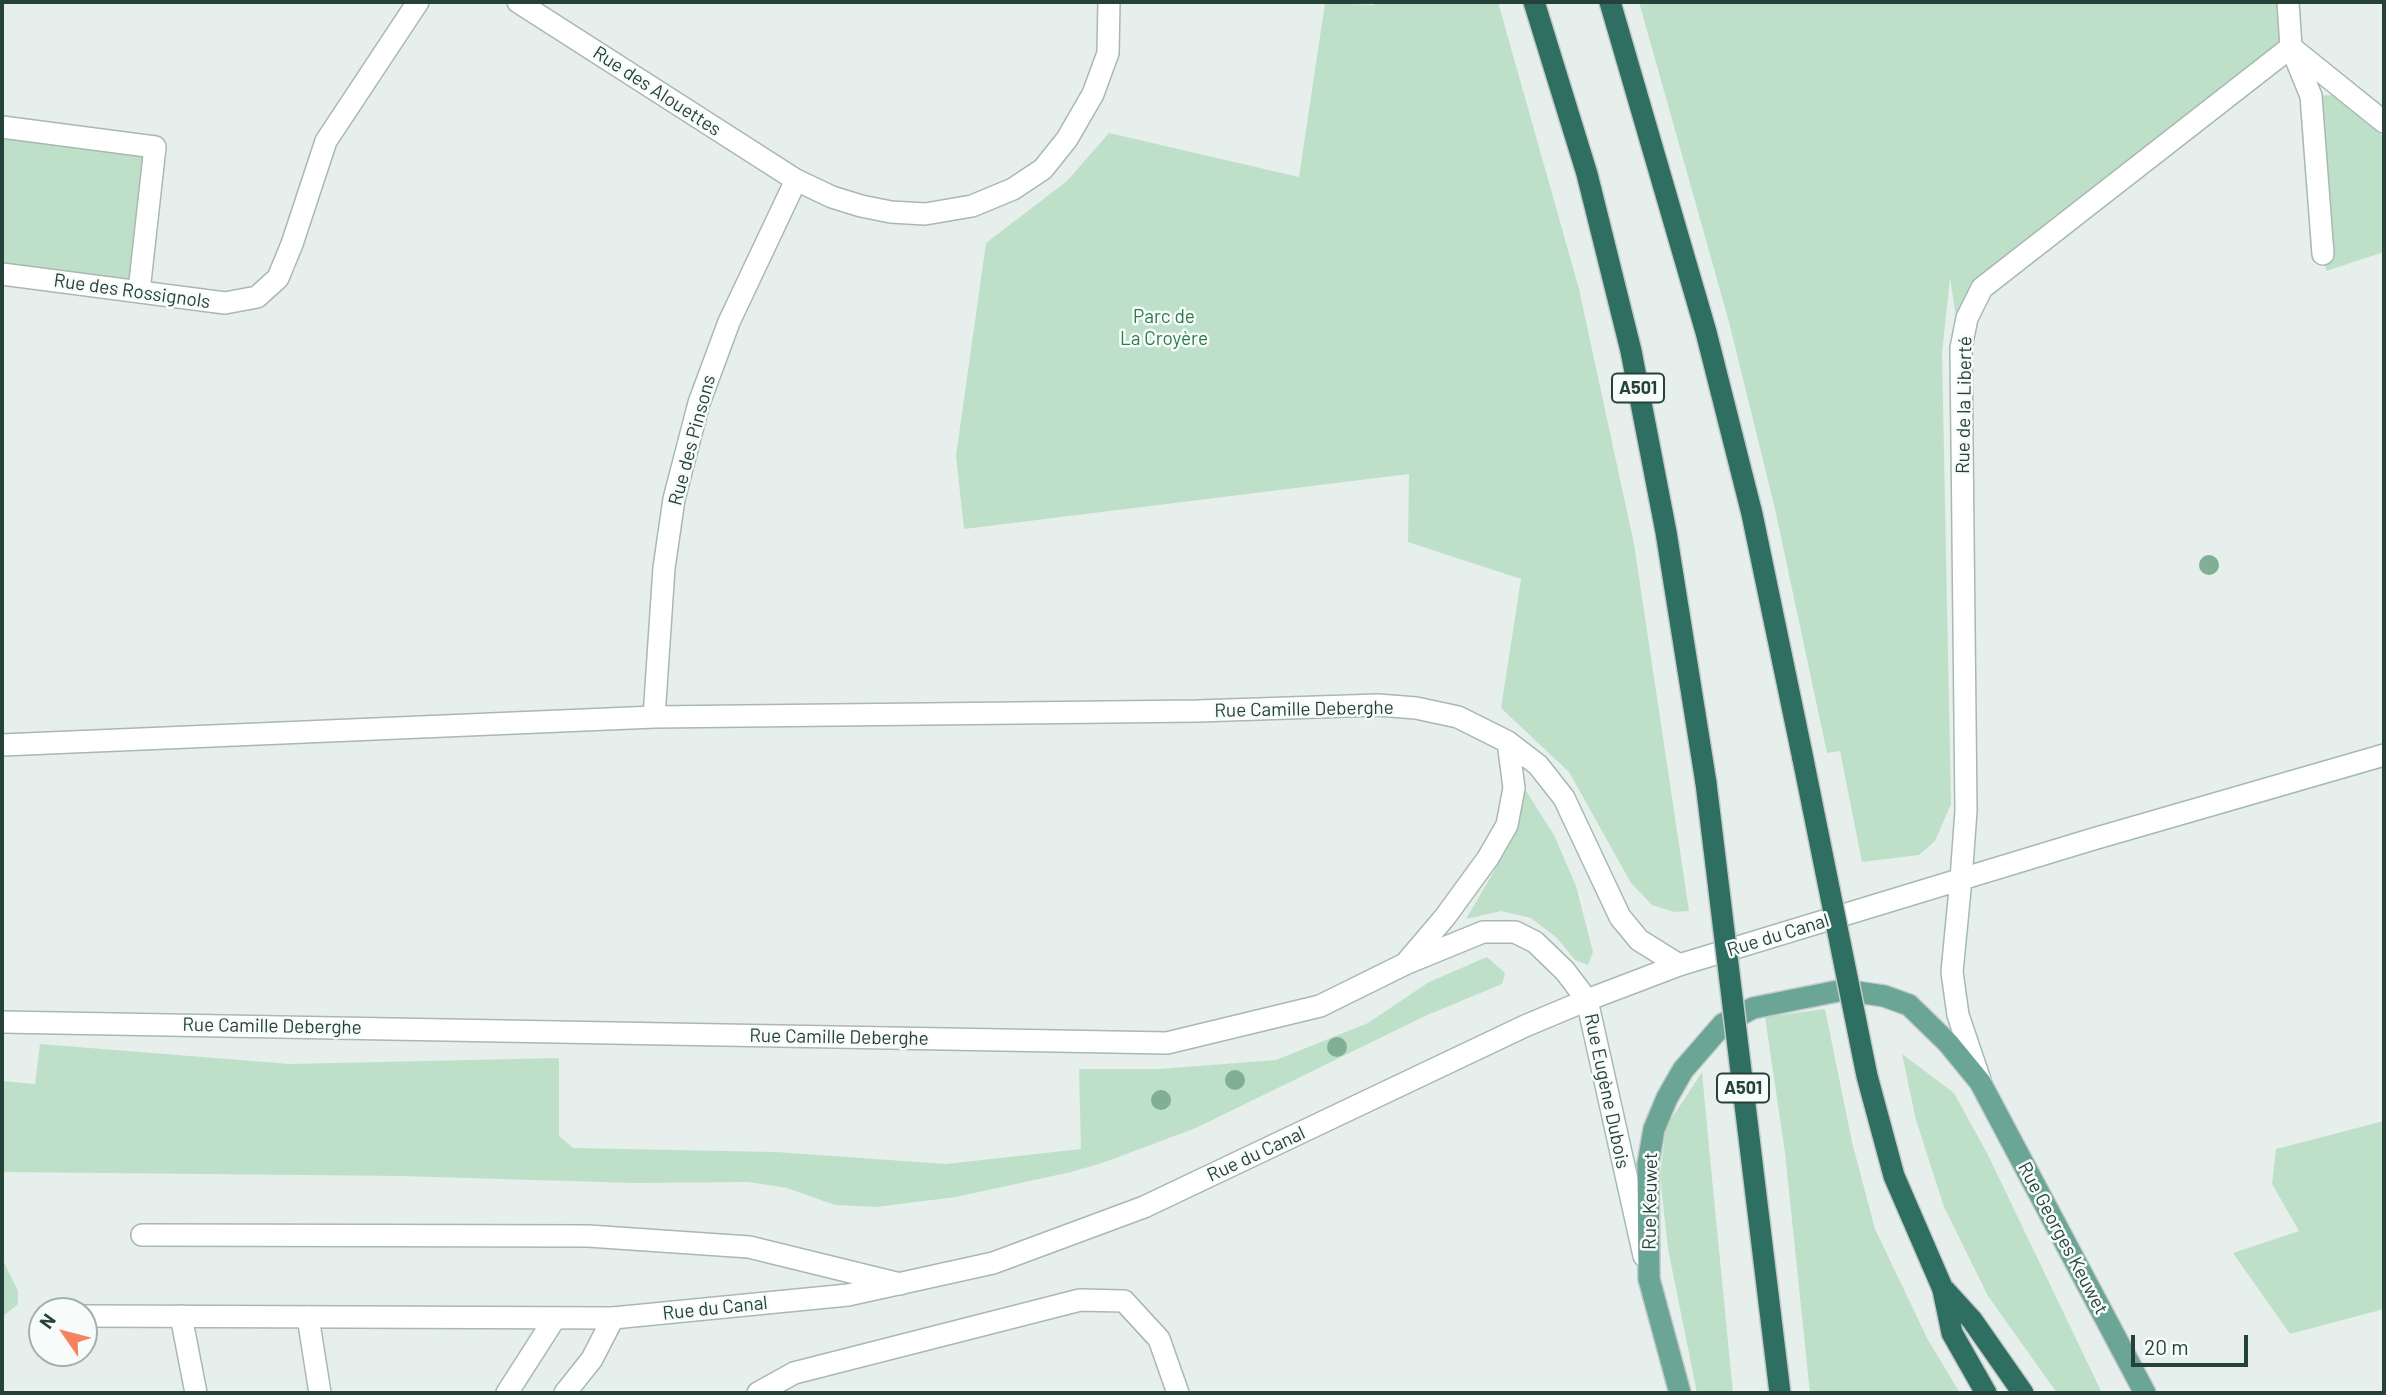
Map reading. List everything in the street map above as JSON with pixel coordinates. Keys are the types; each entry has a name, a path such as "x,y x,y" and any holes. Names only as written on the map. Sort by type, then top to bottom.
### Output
{"highway":[{"name":"A501","path":"1534,2 1587,174 1631,351 1666,532 1706,783 1780,1393"},
{"path":"1610,2 1710,345 1752,514 1867,1076 1894,1176 1942,1287 1952,1332 1986,1393"},
{"path":"1942,1287 1972,1320 2023,1393"}],"main road":[{"name":"Rue Keuwet","path":"1649,1279 1648,1164 1654,1129 1683,1070 1723,1024 1752,1008 1843,990 1885,996 1909,1005 1948,1043 1980,1082"},
{"name":"Rue Georges Keuwet","path":"1980,1082 2145,1393"},
{"name":"Rue Eugène Dubois","path":"1649,1279 1680,1393"}],"street":[{"name":"Rue des Rossignols","path":"2,274 225,303 257,297 278,278 326,141 418,2"},
{"name":"Rue des Alouettes","path":"518,2 796,180 831,197 861,206 891,212 925,214 972,205 1013,189 1043,169 1067,139 1093,94 1108,52 1109,2"},
{"path":"2288,2 2291,47 2311,96 2323,254"},
{"path":"2291,47 2384,122"},
{"name":"Rue de la Liberté","path":"1980,1082 1958,1016 1952,971 1966,810 1961,348 1967,318 1982,288 2291,47"},
{"path":"2,127 155,146 139,291"},
{"name":"Rue des Pinsons","path":"654,717 664,568 674,499 699,403 729,322 796,180"},
{"name":"Rue Camille Deberghe","path":"2,745 654,717 1198,711 1378,705 1416,708 1458,717 1508,742 1538,765 1564,798 1620,917 1639,940 1679,965"},
{"name":"Rue Camille Deberghe","path":"2,1022 1167,1043 1320,1006 1405,964 1445,917 1488,858 1507,825 1514,788 1508,742"},
{"name":"Rue du Canal","path":"98,1316 613,1318 848,1296 993,1263 1144,1207 1525,1026 1679,965 2384,755"},
{"name":"Rue Eugène Dubois","path":"1405,964 1483,932 1515,932 1535,942 1565,971 1587,1000 1649,1279"},
{"path":"142,1235 588,1236 749,1247 900,1284"},
{"path":"758,1393 794,1373 1080,1300 1124,1301 1159,1339 1178,1393"},
{"path":"181,1317 196,1393"},
{"path":"308,1317 320,1393"},
{"path":"507,1393 555,1318"},
{"path":"565,1393 592,1359 613,1318"}],"green space":[{"name":"Parc de La Croyère","path":"1374,2 1498,2 1579,289 1634,544 1689,911 1674,912 1652,905 1631,883 1569,772 1501,708 1521,579 1408,542 1409,474 964,529 956,456 986,243 1067,181 1109,133 1299,177 1325,3 1374,5"},
{"path":"1639,2 2288,2 2291,47 1982,288 1961,348 1950,278 1942,353 1951,804 1935,841 1919,855 1862,862 1840,751 1827,753 1775,509 1729,322"},
{"path":"2335,95 2384,137 2384,252 2326,271 2311,96"},
{"path":"2,127 155,147 139,291 2,274"},
{"path":"1521,783 1554,835 1576,886 1593,952 1588,965 1575,960 1557,938 1531,918 1501,911 1466,919 1510,844 1518,823"},
{"path":"1487,957 1505,973 1502,984 1425,1016 1196,1128 1071,1172 956,1197 876,1207 835,1205 787,1188 748,1182 634,1183 401,1176 2,1172 2,1081 35,1084 40,1044 290,1064 559,1058 559,1136 573,1148 776,1152 946,1164 1081,1149 1079,1069 1159,1069 1276,1060 1368,1023 1429,982"},
{"path":"1825,1009 1852,1142 1875,1229 1928,1340 1960,1393 1810,1393 1785,1153 1765,1017"},
{"path":"1902,1054 1954,1093 1988,1155 2102,1393 2057,1393 1988,1296 1944,1207 1916,1120"},
{"path":"1702,1072 1733,1393 1697,1393 1668,1249 1660,1176 1666,1127"},
{"path":"2384,1121 2384,1309 2290,1334 2233,1253 2299,1231 2272,1184 2276,1149"},
{"path":"2,1258 18,1291 18,1304 2,1317"}]}
